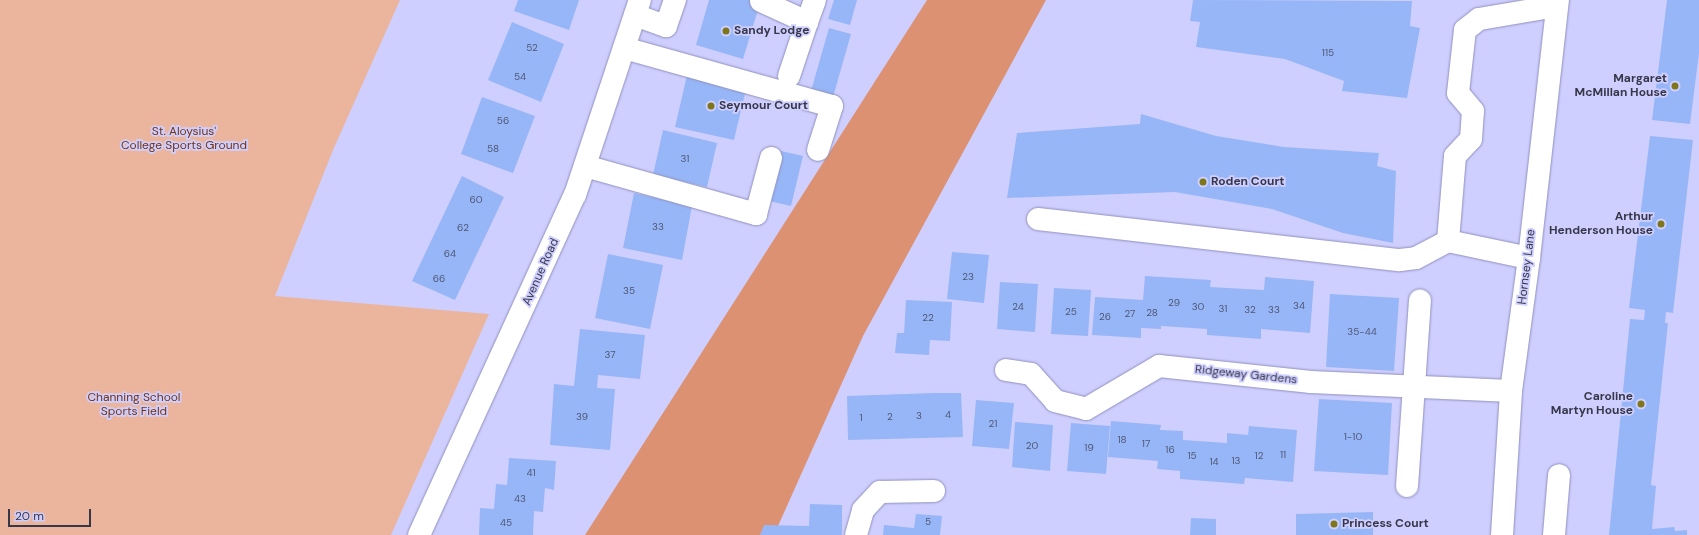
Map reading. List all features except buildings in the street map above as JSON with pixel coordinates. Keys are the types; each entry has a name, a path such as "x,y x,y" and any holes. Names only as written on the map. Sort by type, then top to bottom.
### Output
{"street":[{"path":"637,8 666,26 675,0"},
{"path":"789,76 815,0"},
{"path":"760,1 807,22"},
{"path":"1448,241 1455,156 1471,139 1473,111 1458,93 1465,30 1479,19 1557,3"},
{"name":"Hornsey Lane","path":"1502,535 1511,392 1529,258 1557,3"},
{"name":"Avenue Road","path":"419,535 507,347 575,195 637,8"},
{"path":"624,48 832,106 818,150"},
{"path":"585,166 756,214 771,158"},
{"path":"1038,218 1400,260 1416,258 1448,241 1529,258"},
{"path":"1407,486 1412,387 1420,300"},
{"name":"Ridgeway Gardens","path":"1006,370 1031,374 1055,401 1086,409 1159,366 1311,382 1511,392"},
{"path":"1554,535 1559,475"},
{"path":"856,535 863,510 880,492 934,491"}],"green space":[{"path":"0,0 400,0 333,150 275,296 489,314 391,535 0,535"}],"shaded area":[{"path":"927,0 1046,0 863,336 774,535 585,535"}],"place":[{"name":"Sandy Lodge","path":"726,31"},
{"name":"Margaret McMillan House","path":"1675,86"},
{"name":"Seymour Court","path":"711,106"},
{"name":"Roden Court","path":"1203,182"},
{"name":"Arthur Henderson House","path":"1661,224"},
{"name":"Caroline Martyn House","path":"1641,404"},
{"name":"Princess Court","path":"1334,524"}],"park label":[{"name":"St. Aloysius' College Sports Ground","path":"184,139"},
{"name":"Channing School Sports Field","path":"134,405"}]}
